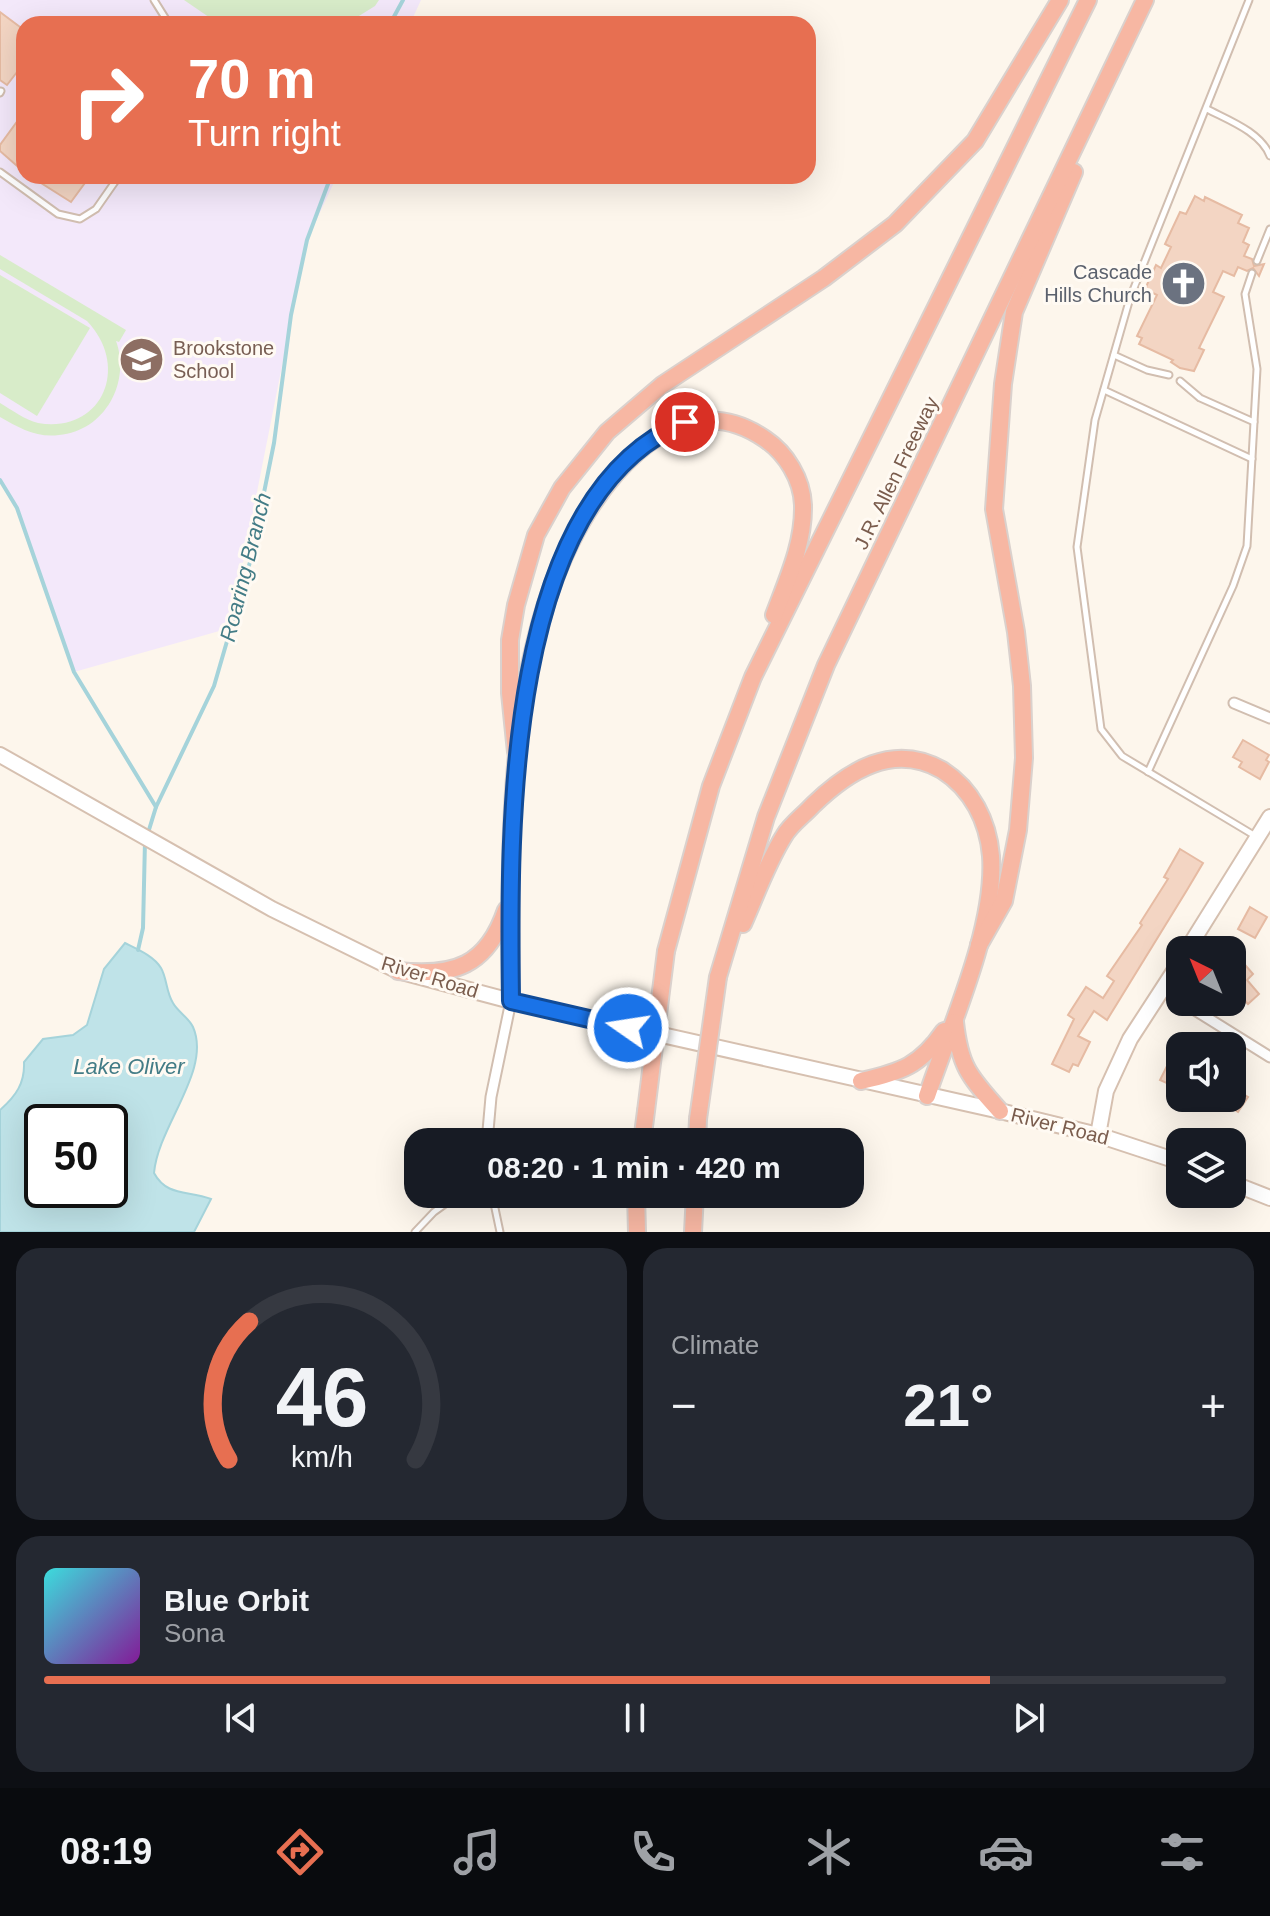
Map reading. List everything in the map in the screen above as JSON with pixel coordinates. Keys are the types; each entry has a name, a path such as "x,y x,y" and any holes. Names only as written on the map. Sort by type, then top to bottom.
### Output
{"highway":[{"path":"516,752 510,693 510,640 516,605 536,535 562,488 607,432 662,385 824,278 895,224 975,141 1060,0"},
{"name":"J.R. Allen Freeway","path":"644,1128 666,951 711,786 753,677 1088,0"},
{"path":"979,945 1004,901 1022,794 1022,686 1008,579 994,509 1003,384 1014,312 1147,0"},
{"name":"J.R. Allen Freeway","path":"718,977 766,817 826,665 1147,0"},
{"path":"511,1001 510,897 516,752 529,673 543,621 574,536 602,490 626,463 668,429 685,422 721,420 755,432 782,455 799,486 803,504 801,540 753,677"},
{"path":"698,1128 718,977 785,834 836,782 861,766 882,760 909,760 935,767 957,782 975,802 987,836 991,863 990,890 979,945 927,1096"},
{"path":"398,971 445,972 469,963 491,942 510,897"},
{"path":"861,1081 897,1073 915,1064 934,1046 954,1017"},
{"path":"954,1017 959,1055 974,1082 1000,1111"},
{"path":"636,1208 637,1232"},
{"path":"693,1232 694,1208"}],"main road":[{"name":"River Road","path":"0,755 185,862 327,938 398,971 511,1001 1000,1111 1098,1135 1166,1157"},
{"path":"1196,936 1270,817"},
{"path":"1098,1135 1106,1091 1130,1039 1166,985"},
{"path":"1246,1189 1270,1198"}],"street":[{"path":"1234,703 1270,718"},
{"path":"488,1128 491,1097 511,1001"},
{"path":"1204,1016 1270,1057"}],"lane":[{"path":"1249,0 1130,298 1095,420 1077,547 1101,729 1122,756 1257,837"},
{"path":"1207,109 1249,132 1267,147 1270,156"},
{"path":"17,184 58,214 80,219 96,209 113,184"},
{"path":"1257,261 1270,229"},
{"path":"1148,772 1233,586 1247,546 1257,369 1245,294 1252,273"},
{"path":"1114,355 1147,370 1169,375"},
{"path":"1180,381 1200,398 1254,422"},
{"path":"1104,390 1252,459"},
{"path":"418,1231 440,1208"},
{"path":"495,1208 500,1232"}],"shaded area":[{"name":"Brookstone School","path":"0,0 421,0 414,16 16,16 16,184 333,184 307,240 230,628 74,672 17,508 0,479"}],"green space":[{"path":"184,0 379,0 359,16 207,16"},
{"path":"0,255 126,330 119,342 116,341 120,372 110,402 89,424 75,431 59,435 36,434 0,417 0,403 38,423 60,424 79,418 93,408 103,393 108,376 107,358 100,339 87,321 0,269"},
{"path":"0,275 90,328 37,416 0,393"}],"water":[{"name":"Lake Oliver","path":"125,943 145,953 161,968 173,1003 193,1027 197,1044 190,1080 164,1136 154,1173 165,1186 211,1199 194,1232 0,1232 0,1110 18,1089 24,1062 43,1039 73,1035 87,1025 104,969"}],"building":[{"path":"0,12 16,24 16,73 7,85 0,80"},
{"path":"16,123 16,165 0,151 0,145"},
{"path":"43,184 84,184 71,202"},
{"name":"Cascade Hills Church","path":"1195,196 1204,201 1205,197 1242,215 1238,223 1249,228 1243,242 1249,245 1244,256 1252,259 1254,266 1264,264 1259,276 1253,268 1247,271 1238,267 1234,276 1223,271 1213,292 1224,297 1199,348 1204,350 1194,371 1180,368 1171,362 1173,360 1139,344 1142,338 1137,336 1157,295 1145,289 1156,265 1161,268 1171,247 1165,244 1180,212 1186,214"},
{"path":"1243,740 1269,755 1266,760 1269,762 1260,779 1239,767 1242,762 1233,757"},
{"path":"1180,849 1203,863 1187,890 1107,1020 1094,1011 1078,1036 1090,1042 1078,1066 1073,1064 1069,1072 1052,1064 1074,1019 1068,1015 1086,987 1103,998 1114,981 1107,976 1142,925 1140,923 1168,879 1164,877"},
{"path":"1250,907 1267,917 1255,938 1238,929"},
{"path":"1246,966 1253,974 1247,980 1259,994 1248,1004"},
{"path":"1166,1068 1166,1083 1160,1080"}],"waterway":[{"name":"Roaring Branch","path":"394,16 403,0"},
{"name":"Roaring Branch","path":"148,833 156,807 214,686 250,562 274,443 291,315 307,240 328,184"},
{"path":"0,480 17,508 74,672 156,807"},
{"name":"Roaring Branch","path":"138,950 143,928 145,841"}],"place":[{"name":"Cascade Hills Church","path":"1183,283"},
{"name":"Brookstone School","path":"142,360"}],"route":[{"path":"628,1028 511,1001 510,897 516,752 529,673 543,621 566,552 582,520 602,490 626,463 668,429 685,422"}]}
